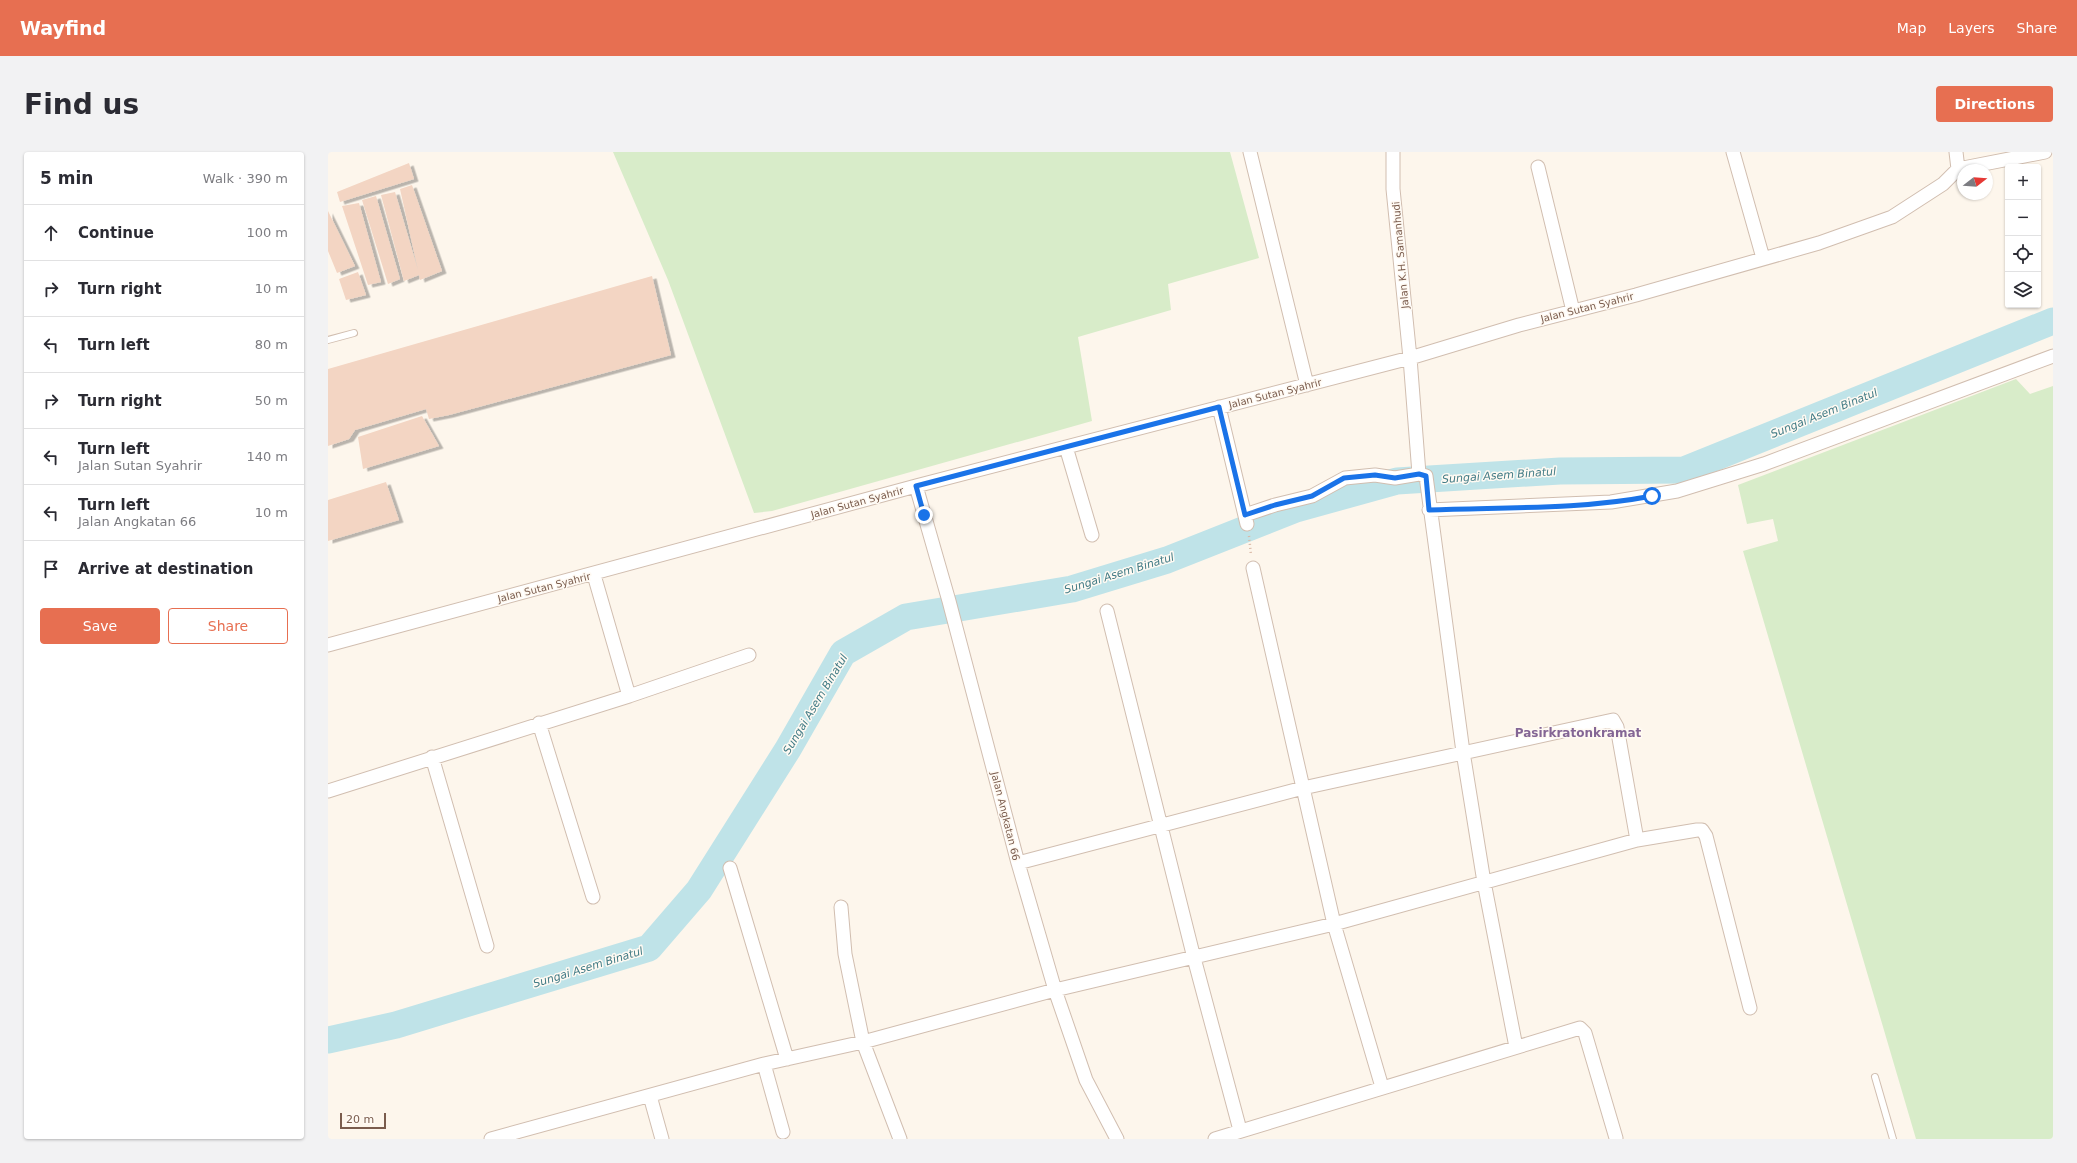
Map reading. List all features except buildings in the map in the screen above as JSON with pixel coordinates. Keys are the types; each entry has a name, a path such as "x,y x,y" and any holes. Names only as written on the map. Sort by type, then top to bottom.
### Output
{"street":[{"path":"1250,152 1307,385"},
{"name":"Jalan K.H. Samanhudi","path":"1393,152 1393,189 1422,475 1429,509 1463,752 1484,882 1516,1047"},
{"path":"1733,152 1763,258"},
{"path":"1956,152 1957,164"},
{"name":"Jalan Sutan Syahrir","path":"1993,165 2018,162 2045,152"},
{"path":"1538,167 1574,311"},
{"name":"Jalan Sutan Syahrir","path":"328,645 476,604 594,575 916,486 1410,358 1819,243 1883,222 1931,192 1957,171"},
{"path":"1429,509 1611,502 1676,491 1764,464 2053,356"},
{"path":"1219,407 1246,520 1275,505 1312,496 1344,478 1375,475 1395,478 1422,475"},
{"path":"1066,447 1092,535"},
{"name":"Jalan Angkatan 66","path":"916,486 960,640 1018,863 1055,990 1086,1080 1117,1139"},
{"path":"1253,568 1334,924 1382,1087"},
{"path":"594,575 629,696"},
{"path":"1107,610 1194,958 1240,1130"},
{"path":"328,791 538,723 629,696 749,655"},
{"path":"1018,863 1303,788 1608,721 1614,721 1617,727 1637,840"},
{"path":"538,723 593,897"},
{"path":"432,757 487,946"},
{"path":"491,1139 764,1064 863,1042 1055,990 1334,924 1637,840 1697,830 1705,832 1750,1008"},
{"path":"730,868 787,1059"},
{"path":"841,907 845,954 863,1042 900,1139"},
{"path":"1215,1139 1382,1087 1582,1028 1585,1033 1616,1138"},
{"path":"764,1064 783,1132"},
{"path":"650,1096 662,1139"}],"lane":[{"path":"328,340 354,333"},
{"path":"1875,1077 1893,1139"}],"path":[{"path":"1246,520 1253,568"}],"green space":[{"path":"613,152 1230,152 1259,258 1168,284 1171,310 1078,337 1092,421 772,511 754,513 668,280"},
{"path":"2016,379 2030,394 2053,386 2053,1139 1916,1139 1743,551 1778,541 1773,519 1747,524 1738,485"}],"waterway":[{"name":"Sungai Asem Binatul","path":"328,1040 396,1025 649,948 699,890 788,749 843,653 906,617 1072,589 1167,560 1296,509 1397,481 1560,471 1684,470 2053,321"}],"district":[{"name":"Pasirkratonkramat","path":"1578,733"}],"route":[{"path":"924,515 916,486 1219,407 1245,515 1275,505 1312,496 1344,478 1375,475 1395,478 1419,474 1426,476 1429,510 1572,505 1611,502 1652,496"}]}
